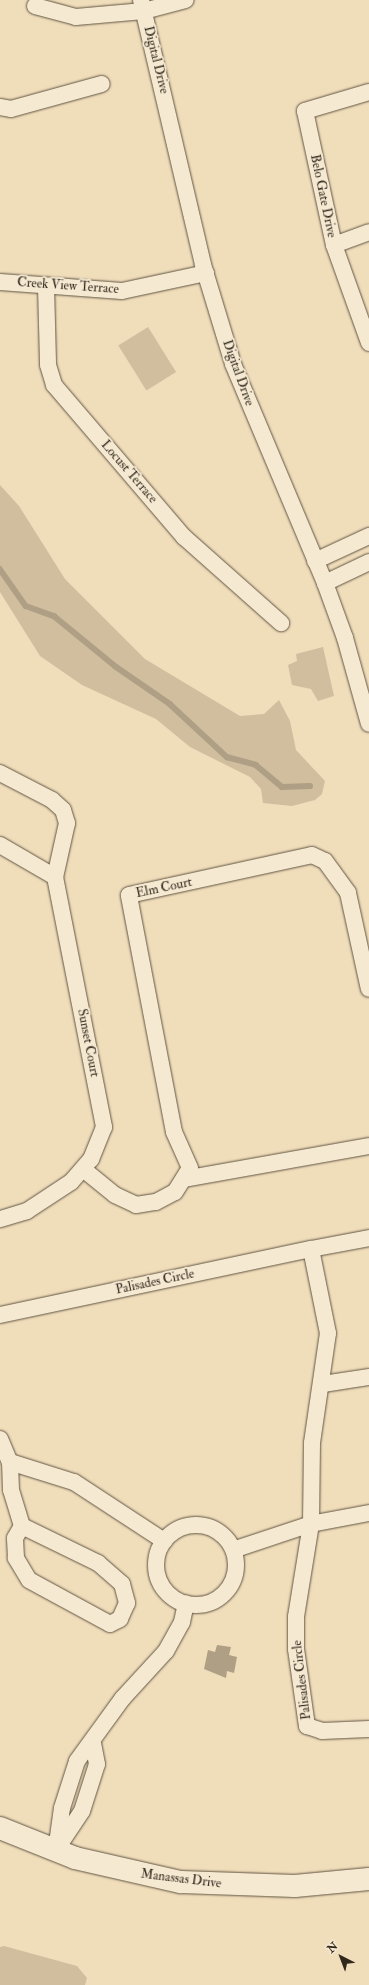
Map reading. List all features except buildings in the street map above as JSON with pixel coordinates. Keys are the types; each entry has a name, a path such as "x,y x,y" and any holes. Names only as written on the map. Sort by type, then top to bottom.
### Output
{"main road":[{"name":"Manassas Drive","path":"0,1828 56,1851 128,1872 182,1882 295,1886 369,1879"}],"street":[{"path":"35,6 76,16 186,0"},
{"name":"Digital Drive","path":"142,6 206,273 233,364 325,583 345,638 369,724"},
{"path":"0,107 11,109 102,84"},
{"name":"Belo Gate Drive","path":"369,92 305,111 334,245 369,343"},
{"path":"334,245 369,232"},
{"name":"Creek View Terrace","path":"0,282 122,291 206,273"},
{"name":"Locust Terrace","path":"46,286 47,357 54,385 184,536 281,623"},
{"path":"316,561 369,536"},
{"path":"325,583 369,562"},
{"path":"0,772 52,800 63,810 67,823 55,877 0,845"},
{"name":"Elm Court","path":"184,1179 190,1168 174,1132 129,896 312,855 325,861 348,893 369,989"},
{"name":"Sunset Court","path":"0,1219 28,1211 72,1182 83,1170 100,1142 104,1126 55,877"},
{"path":"83,1170 115,1195 136,1204 156,1202 175,1192 184,1179 369,1146"},
{"name":"Palisades Circle","path":"0,1315 369,1238"},
{"name":"Palisades Circle","path":"311,1249 328,1333 323,1384 312,1443 311,1524 296,1617 296,1649 307,1726 322,1731 369,1729"},
{"path":"323,1384 369,1378"},
{"path":"0,1439 10,1462 11,1490 22,1526 98,1563 122,1584 127,1603 120,1619 110,1624 29,1580 16,1558 15,1538 22,1526"},
{"path":"10,1462 74,1482 164,1541"},
{"path":"233,1550 311,1524 369,1513"},
{"path":"207,1526 218,1532 233,1550 236,1562 229,1587 209,1603 186,1603 172,1597 158,1576 156,1564 164,1541 184,1527 207,1526"},
{"path":"56,1851 62,1808 77,1761 93,1744 111,1714 169,1646 186,1603"}],"shaded area":[{"path":"148,327 176,372 146,390 118,346"},
{"path":"0,485 19,506 65,579 145,659 240,716 264,714 279,700 290,721 296,750 325,781 322,794 315,800 292,806 263,803 261,789 250,777 190,747 156,719 82,685 40,656 0,592"},
{"path":"323,647 334,696 318,701 311,689 292,685 288,665 297,661 296,654"},
{"path":"217,1645 231,1647 229,1655 237,1657 234,1673 227,1671 226,1678 204,1669 208,1650 215,1652"},
{"path":"4,1946 77,1966 87,1978 85,1985 0,1985 0,1947"}],"waterway":[{"path":"0,569 26,606 54,616 115,666 170,704 227,757 256,765 282,787 310,786"}]}
